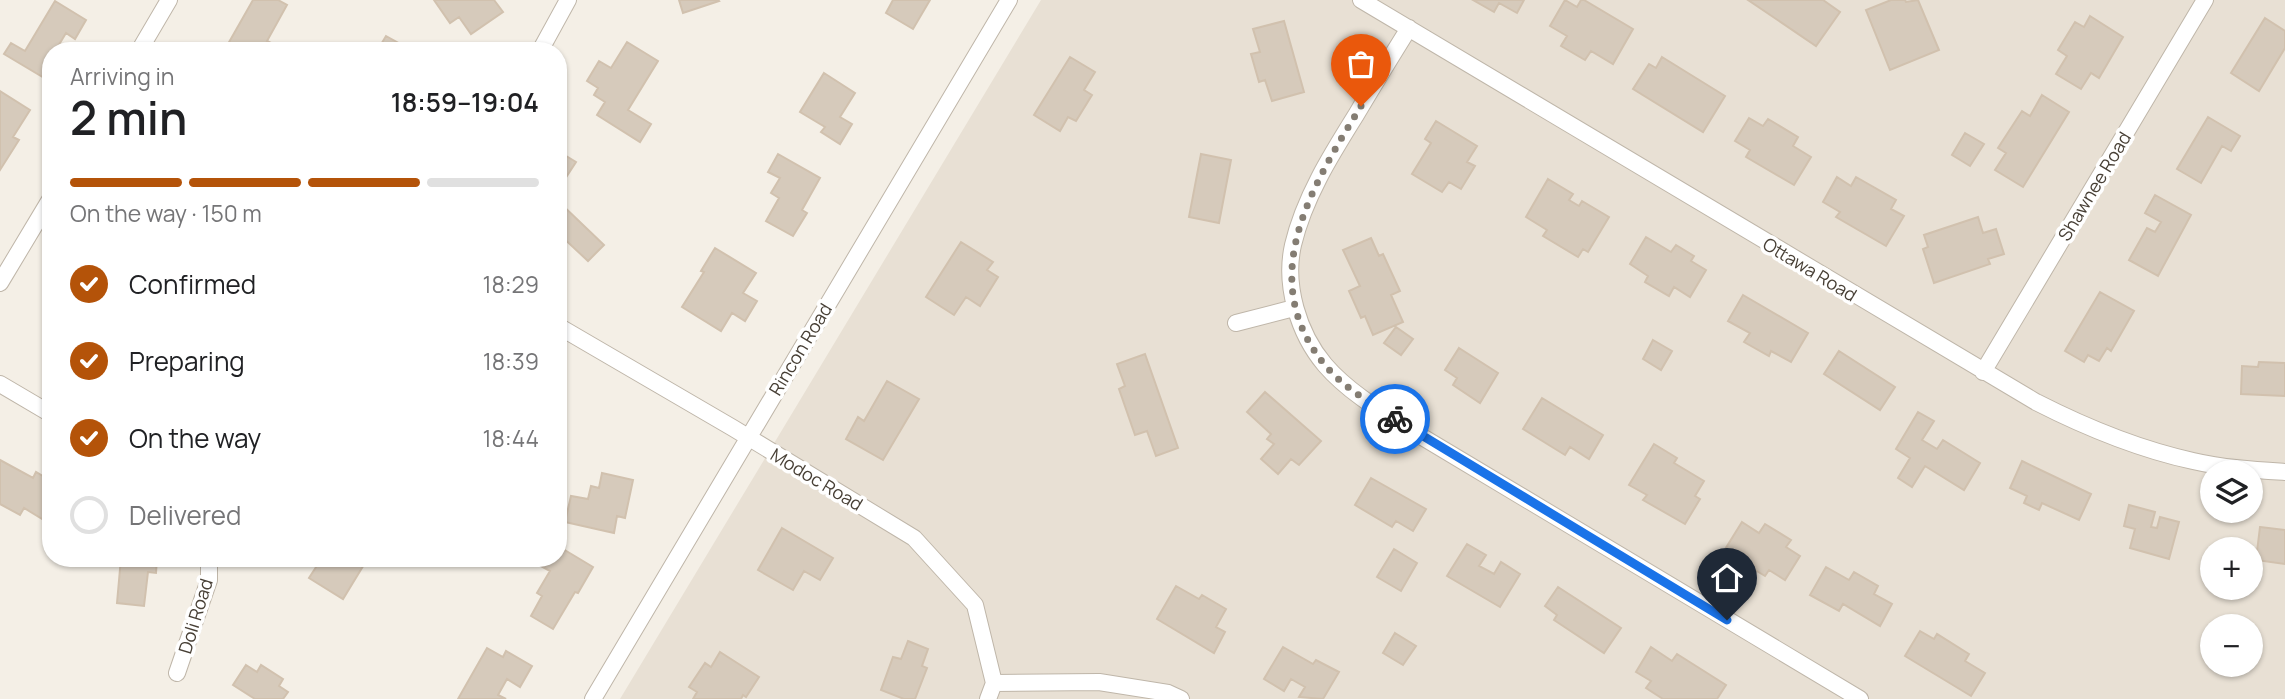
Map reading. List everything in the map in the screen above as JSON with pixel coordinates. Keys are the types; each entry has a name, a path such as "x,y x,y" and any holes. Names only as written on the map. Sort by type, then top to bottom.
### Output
{"street":[{"path":"144,42 169,0"},
{"path":"545,42 568,0"},
{"name":"Rincon Road","path":"593,699 1009,0"},
{"name":"Ottawa Road","path":"1362,0 1983,372 2079,424 2140,448 2196,462 2285,472"},
{"name":"Shawnee Road","path":"1983,372 2205,0"},
{"path":"1409,28 1335,148 1315,186 1293,246 1291,280 1294,308 1306,335 1324,363 1352,391 1430,442 1860,699"},
{"path":"0,283 42,213"},
{"path":"1236,323 1294,308"},
{"name":"Modoc Road","path":"567,331 914,538 975,605 991,691"},
{"path":"0,383 42,409"},
{"name":"Doli Road","path":"177,673 209,580 209,567"},
{"path":"991,691 1099,682 1168,693 1181,699"}],"shaded area":[{"path":"1041,0 2285,0 2285,699 620,699"}],"building":[{"path":"253,0 278,0 287,5 267,41 269,42 229,42"},
{"path":"434,0 494,0 503,12 471,34 459,17 450,23"},
{"path":"679,0 718,0 719,1 683,13"},
{"path":"893,0 930,0 913,29 886,13"},
{"path":"1473,0 1524,0 1517,13 1499,3 1494,12"},
{"path":"1565,0 1577,7 1581,0 1584,0 1633,29 1613,64 1591,51 1585,60 1561,46 1567,36 1550,26"},
{"path":"1748,0 1823,0 1840,12 1816,46"},
{"path":"1891,0 1918,0 1939,50 1890,70 1866,10"},
{"path":"55,1 86,20 75,39 66,33 61,42 42,42 42,77 4,54 11,43 25,51"},
{"path":"2090,16 2123,37 2099,78 2091,73 2081,89 2056,74 2067,56 2058,50 2075,22 2084,27"},
{"path":"2265,18 2285,31 2285,48 2259,91 2231,73"},
{"path":"1284,21 1304,92 1272,101 1265,80 1259,82 1251,54 1260,52 1253,29"},
{"path":"386,36 397,42 382,42"},
{"path":"627,42 658,61 628,110 651,124 640,142 597,115 605,102 594,95 598,88 587,81 599,61 611,68"},
{"path":"1070,57 1095,72 1084,90 1092,95 1076,121 1068,117 1060,131 1034,115"},
{"path":"1662,57 1725,96 1703,132 1633,89 1649,64 1656,68"},
{"path":"824,73 855,93 840,117 852,124 840,144 821,132 825,127 800,112"},
{"path":"0,91 30,110 13,137 19,140 0,170"},
{"path":"2042,95 2069,112 2023,187 1995,170 2006,153 1998,148 2022,111 2030,116"},
{"path":"2208,117 2240,136 2231,151 2222,146 2201,183 2177,169"},
{"path":"1749,118 1763,126 1768,119 1798,137 1793,146 1811,157 1794,185 1746,157 1750,150 1735,141"},
{"path":"1436,121 1477,146 1467,162 1475,166 1461,189 1449,182 1442,192 1412,174 1431,143 1425,139"},
{"path":"1965,133 1984,144 1970,166 1952,155"},
{"path":"778,154 820,178 802,210 807,213 793,236 766,221 779,198 771,193 780,178 768,172"},
{"path":"1201,154 1231,160 1219,223 1189,217"},
{"path":"567,156 576,162 567,176"},
{"path":"1837,177 1851,186 1856,177 1896,200 1891,209 1904,216 1886,246 1836,217 1840,212 1823,202"},
{"path":"1548,179 1573,194 1569,200 1579,206 1582,201 1609,217 1588,252 1583,249 1578,257 1543,236 1547,230 1526,217"},
{"path":"2155,195 2191,215 2158,276 2129,260 2147,228 2155,232 2161,222 2145,213"},
{"path":"567,210 604,245 588,261 567,241"},
{"path":"1978,217 1983,233 1996,229 2004,254 1988,259 1990,264 1934,283 1923,249 1928,247 1924,235"},
{"path":"1646,237 1671,252 1676,245 1694,256 1691,261 1706,270 1690,297 1674,287 1669,296 1645,282 1648,276 1630,264"},
{"path":"1371,238 1379,256 1383,254 1400,291 1391,295 1403,322 1373,335 1365,316 1361,318 1349,291 1360,286 1343,250"},
{"path":"961,242 993,262 987,270 998,277 980,306 966,297 954,315 926,297"},
{"path":"715,248 756,273 743,293 757,301 745,321 732,313 721,331 682,307 704,272 701,271"},
{"path":"2100,292 2134,311 2111,351 2107,348 2099,361 2088,355 2084,362 2065,351"},
{"path":"1743,295 1808,333 1791,362 1771,351 1769,356 1744,342 1750,333 1728,321"},
{"path":"1396,327 1413,339 1401,355 1384,343"},
{"path":"1653,340 1672,351 1661,370 1643,359"},
{"path":"1459,348 1498,373 1480,403 1453,385 1457,378 1445,370"},
{"path":"1839,351 1895,387 1880,410 1824,374"},
{"path":"1145,354 1178,448 1156,456 1147,431 1135,435 1119,389 1125,386 1117,364"},
{"path":"2259,362 2285,363 2285,396 2241,394 2242,366 2258,367"},
{"path":"887,381 919,399 883,460 846,439 858,417 864,421"},
{"path":"1265,392 1321,441 1299,465 1291,459 1278,474 1261,459 1274,444 1267,439 1271,434 1247,412"},
{"path":"1542,398 1603,435 1589,459 1570,447 1565,455 1523,429"},
{"path":"1918,412 1934,421 1922,440 1937,449 1943,440 1980,463 1964,490 1925,466 1912,487 1898,478 1910,458 1896,449"},
{"path":"1654,444 1677,458 1674,463 1704,481 1695,496 1700,499 1685,524 1643,500 1647,495 1629,485"},
{"path":"0,460 33,478 36,472 42,476 42,519 24,508 20,515 0,504"},
{"path":"2022,461 2091,494 2079,520 2042,503 2039,510 2024,503 2027,496 2010,488"},
{"path":"602,473 633,480 625,518 617,516 614,533 567,522 571,496 588,499 591,486 599,488"},
{"path":"1371,478 1426,509 1413,531 1396,521 1392,527 1355,505"},
{"path":"2129,505 2155,512 2151,527 2157,528 2160,517 2179,522 2169,559 2130,548 2135,529 2124,526"},
{"path":"1742,522 1759,533 1765,524 1791,540 1786,547 1800,556 1785,580 1769,570 1765,576 1724,551"},
{"path":"2260,527 2285,530 2285,564 2263,561 2263,537 2259,537"},
{"path":"782,528 833,558 820,580 804,571 793,590 758,570"},
{"path":"1467,544 1486,555 1479,566 1494,574 1501,562 1520,574 1500,607 1447,576"},
{"path":"1394,549 1417,563 1401,591 1377,577"},
{"path":"567,551 593,567 553,629 531,616 542,596 537,593 550,571 543,567 567,567"},
{"path":"120,567 156,567 156,573 148,572 144,606 117,603"},
{"path":"316,567 363,567 343,599 309,578"},
{"path":"1826,567 1849,580 1854,572 1878,586 1874,594 1892,604 1880,626 1843,604 1839,611 1810,595"},
{"path":"1176,586 1199,599 1202,595 1226,609 1216,627 1225,632 1214,653 1157,619"},
{"path":"1558,587 1621,628 1604,653 1554,620 1557,615 1545,606"},
{"path":"1920,631 1934,639 1937,634 1969,654 1965,661 1985,673 1971,696 1905,656"},
{"path":"1395,633 1416,646 1403,665 1383,653"},
{"path":"908,641 928,649 922,666 927,668 915,699 904,699 881,690 893,657 901,659"},
{"path":"1283,647 1313,664 1316,660 1339,672 1323,699 1299,697 1305,687 1291,679 1284,691 1264,679"},
{"path":"1651,647 1672,661 1677,654 1726,685 1717,699 1663,699 1646,688 1651,681 1636,672"},
{"path":"487,648 503,657 506,651 532,666 520,687 507,679 498,695 506,699 458,699"},
{"path":"720,652 759,677 746,697 743,695 741,699 693,699 697,692 689,687 705,663 711,667"},
{"path":"246,665 257,672 261,665 283,679 279,686 288,692 283,699 255,699 233,685"}],"way so far":[{"path":"1361,106 1335,148 1302,218 1293,246 1291,280 1294,308 1306,335 1324,363 1352,391 1395,419"}],"route":[{"path":"1395,419 1727,620"}]}
